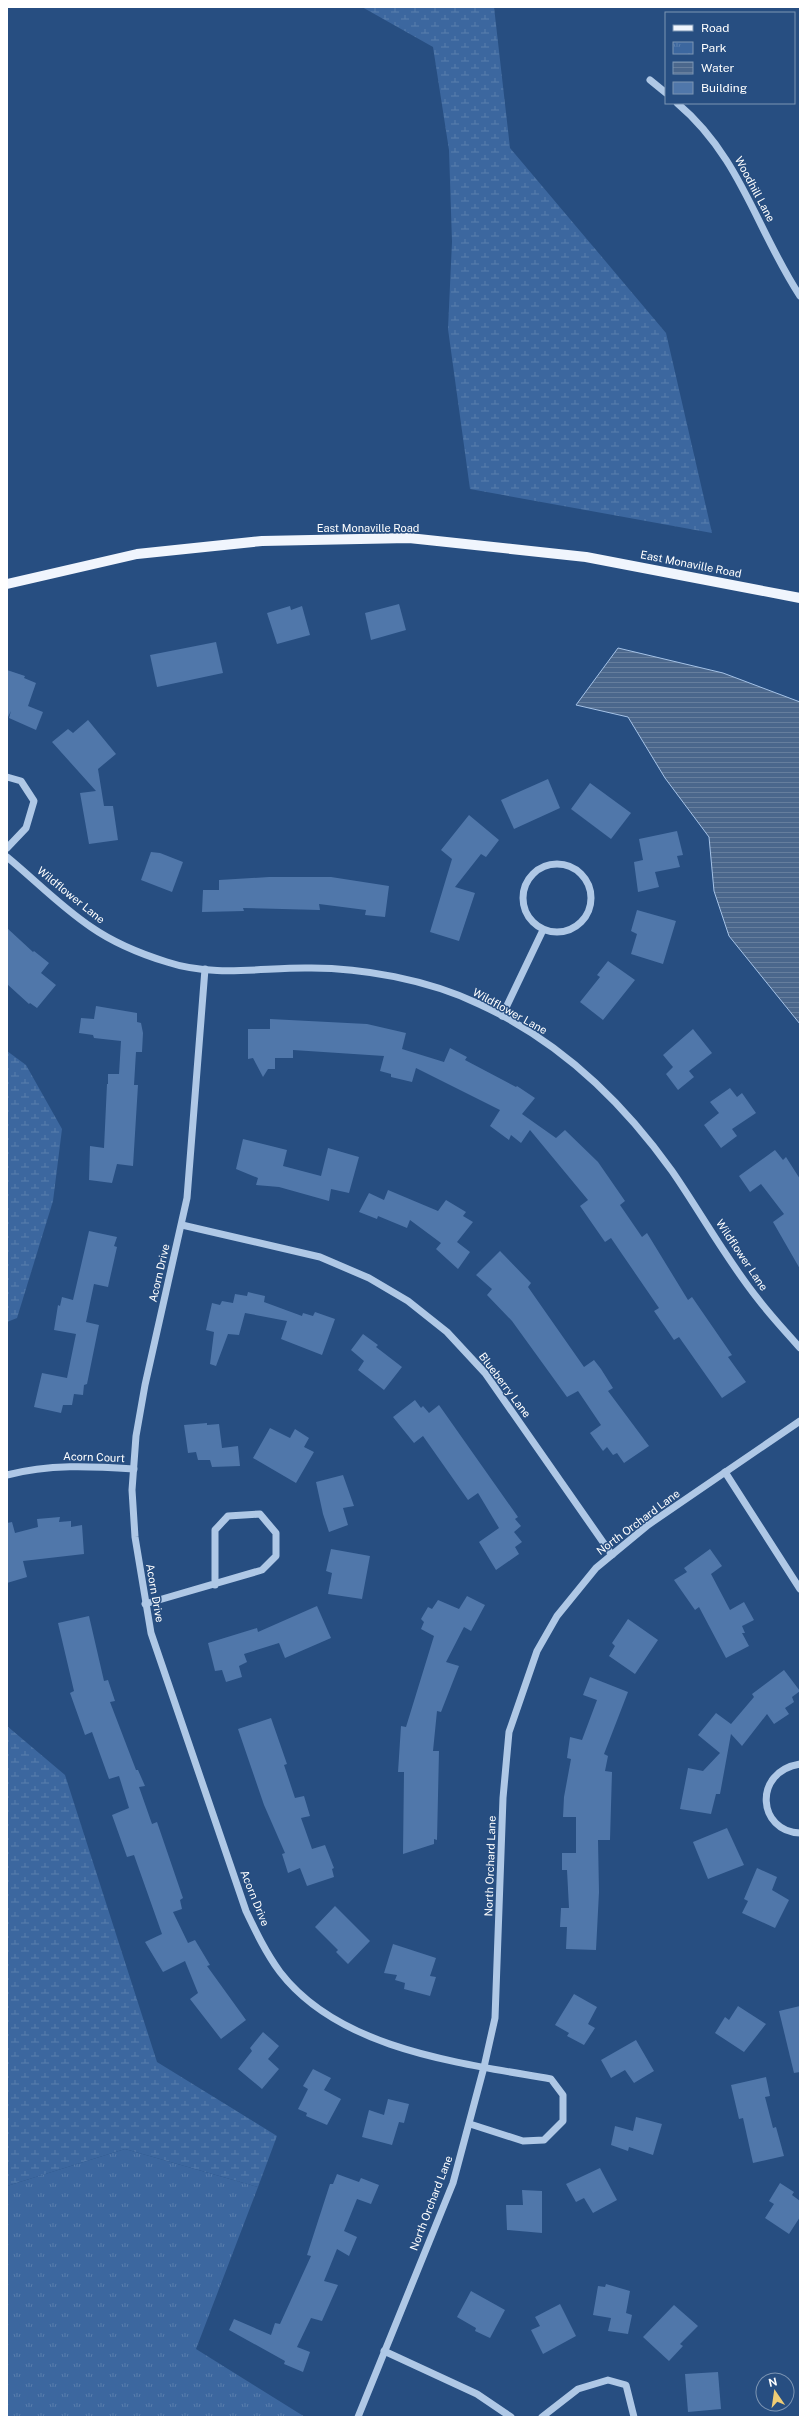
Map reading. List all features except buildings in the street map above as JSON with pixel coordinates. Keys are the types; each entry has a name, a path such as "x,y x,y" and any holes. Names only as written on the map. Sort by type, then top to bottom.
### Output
{"main road":[{"name":"East Monaville Road","path":"7,584 137,554 262,541 409,538 586,557 800,598"}],"street":[{"path":"650,80 665,92"},
{"name":"Woodhill Lane","path":"678,104 696,119 723,153 742,186 787,276 800,296"},
{"path":"7,777 21,781 34,801 26,828 7,848"},
{"name":"Wildflower Lane","path":"7,857 91,928 127,948 170,963 226,972 307,968 363,972 437,988 480,1004 540,1038 590,1075 630,1118 670,1170 757,1298 800,1348"},
{"path":"553,864 564,864 575,869 584,876 590,886 592,897 590,909 585,919 577,927 566,932 555,933 543,930 534,924 527,915 523,905 523,893 526,882 542,867 553,864"},
{"path":"502,1016 543,930"},
{"name":"Acorn Drive","path":"205,969 187,1198 145,1385 136,1436 132,1490 135,1537 151,1633 168,1688 246,1911 262,1944 281,1972 306,1998 337,2020 367,2036 412,2050 484,2067 551,2079 563,2095 563,2121 544,2140 523,2142 470,2124"},
{"name":"Blueberry Lane","path":"182,1225 320,1257 369,1278 408,1301 447,1332 485,1373 612,1555"},
{"name":"North Orchard Lane","path":"358,2417 453,2183 484,2067 495,2018 504,1798 510,1732 537,1651 557,1616 596,1568 648,1525 800,1421"},
{"name":"Acorn Court","path":"7,1475 25,1470 73,1465 134,1469"},
{"path":"725,1472 800,1589"},
{"path":"145,1604 215,1585 262,1570 276,1556 276,1533 260,1514 228,1516 215,1530 215,1585"},
{"path":"800,1764 790,1765 776,1775 767,1789 766,1801 769,1812 775,1822 784,1829 800,1833"},
{"path":"384,2351 477,2394 511,2417"},
{"path":"542,2417 578,2389 608,2380 626,2385 634,2417"}],"green space":[{"path":"362,7 494,7 510,148 666,333 712,533 470,489 448,329 452,242 449,150 433,47"},
{"path":"7,1051 26,1065 62,1129 53,1201 17,1318 7,1322"},
{"path":"7,1726 65,1775 157,2062 277,2136 258,2187 125,2149 7,2186"},
{"path":"125,2149 258,2187 196,2349 305,2417 7,2417 7,2186"}],"water":[{"path":"618,648 723,673 800,702 800,1024 729,936 714,891 709,837 665,778 628,717 576,705"}]}
